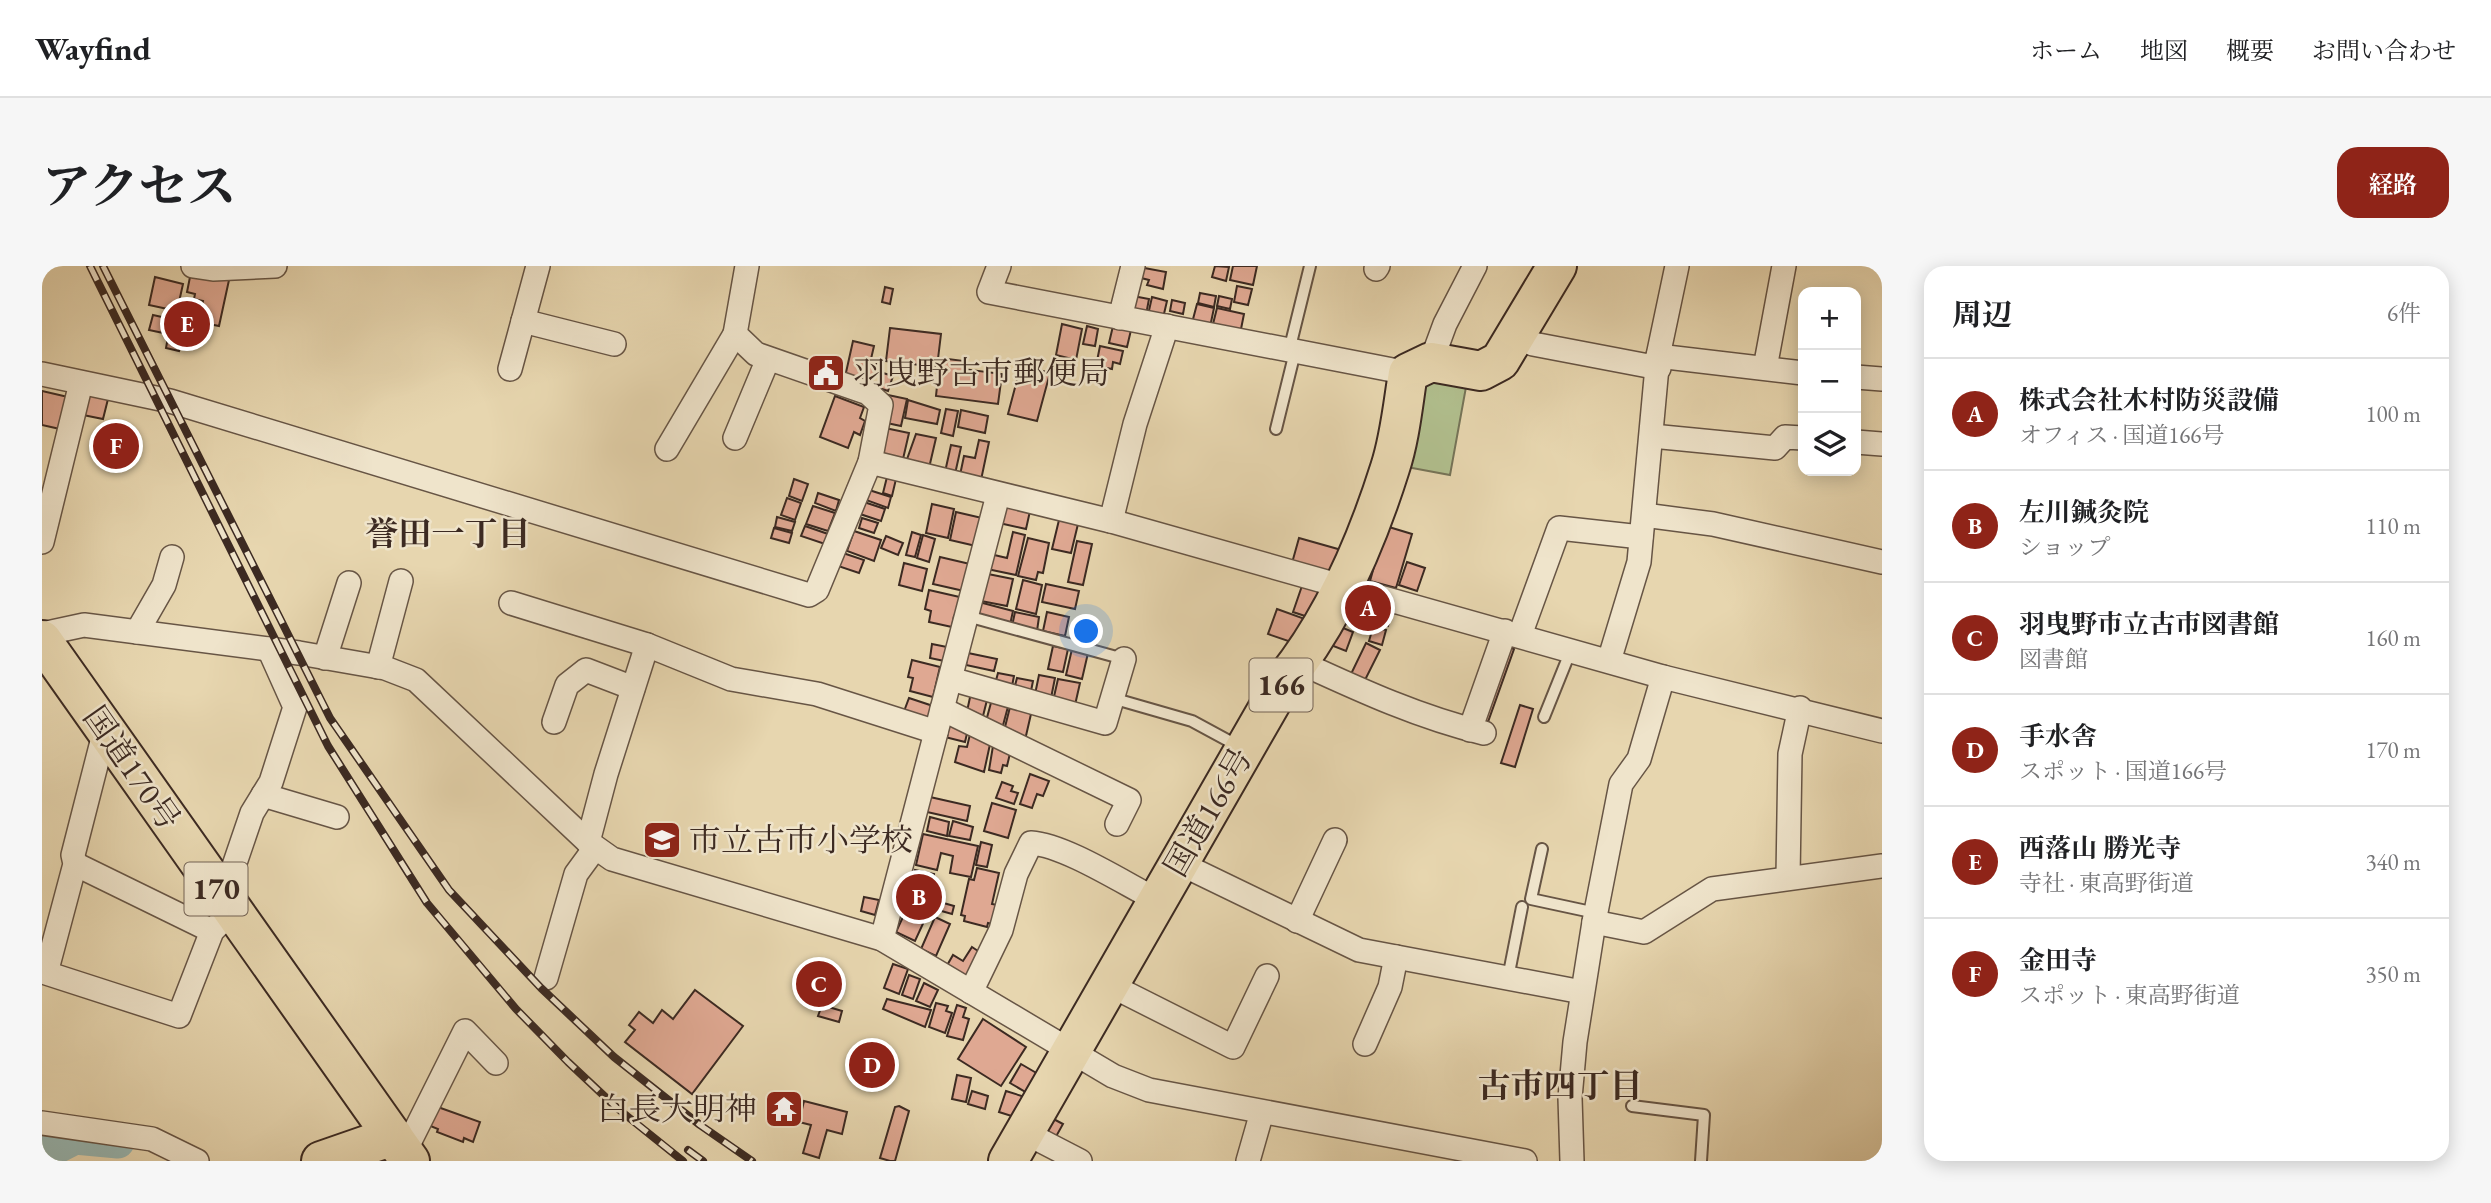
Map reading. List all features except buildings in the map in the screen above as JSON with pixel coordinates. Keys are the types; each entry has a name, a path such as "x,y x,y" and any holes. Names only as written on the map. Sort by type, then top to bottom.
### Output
{"highway":[{"path":"1420,368 1481,371 1500,361 1551,268"},
{"name":"国道166号","path":"1016,1146 1283,682 1299,662 1344,586 1391,466 1420,368"},
{"name":"国道170号","path":"42,640 105,730 223,914 401,1148"},
{"path":"321,1161 401,1148"}],"street":[{"path":"193,266 214,269 275,266"},
{"path":"510,369 538,266"},
{"path":"667,449 735,334 747,266"},
{"path":"999,266 989,292 1292,351 1420,368 1475,266"},
{"path":"1120,318 1133,266"},
{"path":"1609,661 1639,562 1658,362 1677,266"},
{"path":"1765,368 1784,266"},
{"path":"523,321 614,344"},
{"path":"1111,521 1135,424 1167,326"},
{"path":"42,374 170,401 808,595 817,590 870,462 881,405 868,393 756,355 735,334"},
{"path":"1514,335 1533,344 1658,362 1798,372"},
{"path":"735,438 768,359"},
{"path":"1861,377 1882,379"},
{"path":"42,542 81,383"},
{"path":"1651,436 1775,448 1785,437 1798,438"},
{"path":"1861,442 1882,444"},
{"path":"870,462 1111,521 1663,677 1800,708 1882,731"},
{"path":"881,939 998,495"},
{"path":"1299,662 1393,706 1477,732 1513,633 1559,528 1713,524 1882,562"},
{"path":"136,632 164,585 172,557"},
{"path":"378,667 401,581"},
{"path":"325,658 349,583"},
{"path":"511,603 647,645 732,678 817,694 936,732"},
{"path":"42,634 84,625 325,658 378,667 416,680 592,845 612,859 881,939 1113,1076 1149,1090 1525,1161"},
{"path":"546,978 576,874 592,845 647,645"},
{"path":"105,730 73,855 75,864 46,973 179,1016 223,914 252,813 271,782 295,707 268,649"},
{"path":"951,679 1105,723 1124,659"},
{"path":"554,722 567,685 586,670 633,688"},
{"path":"1572,1161 1570,1098 1582,992 1595,917 1622,785 1639,759 1663,677"},
{"path":"1788,877 1789,766 1800,708"},
{"path":"942,709 1129,800 1117,824"},
{"path":"263,796 337,817"},
{"path":"1297,921 1335,840"},
{"path":"971,992 1001,930 1016,874 1031,843 1042,844 1157,900"},
{"path":"1179,863 1359,950 1582,992"},
{"path":"75,864 223,914"},
{"path":"1595,917 1644,932 1712,890 1788,877 1882,866"},
{"path":"1365,1044 1390,986 1396,957"},
{"path":"1108,984 1233,1047 1267,976"},
{"path":"401,1148 411,1139 465,1031 496,1063"},
{"path":"1248,1161 1262,1112"},
{"path":"42,1123 152,1139 197,1161"},
{"path":"1016,1146 1080,1161"}],"lane":[{"path":"1276,429 1310,266"},
{"path":"967,616 1124,659"},
{"path":"1544,717 1571,650"},
{"path":"1112,698 1192,721 1245,750"},
{"path":"1542,849 1531,900 1595,917"},
{"path":"1508,978 1522,907"},
{"path":"1632,1106 1704,1115 1701,1161"}],"green space":[{"path":"1468,376 1450,475 1396,465 1415,379"}],"waterway":[{"path":"42,1155 75,1138 118,1142"}],"railway":[{"path":"90,266 328,746 427,903 516,1009 568,1062 617,1108 683,1161"},
{"path":"103,266 330,718 449,890 541,988 614,1057 700,1125 752,1161"},
{"path":"688,1150 703,1161"}],"place":[{"name":"西落山 勝光寺","path":"187,324"},
{"name":"羽曳野古市郵便局","path":"826,373"},
{"name":"金田寺","path":"116,446"},
{"name":"株式会社木村防災設備","path":"1368,608"},
{"name":"市立古市小学校","path":"662,840"},
{"name":"左川鍼灸院","path":"919,897"},
{"name":"羽曳野市立古市図書館","path":"819,984"},
{"name":"手水舎","path":"872,1065"},
{"name":"白長大明神","path":"784,1109"}],"district":[{"name":"誉田一丁目","path":"448,533"},
{"name":"古市四丁目","path":"1560,1085"}]}
